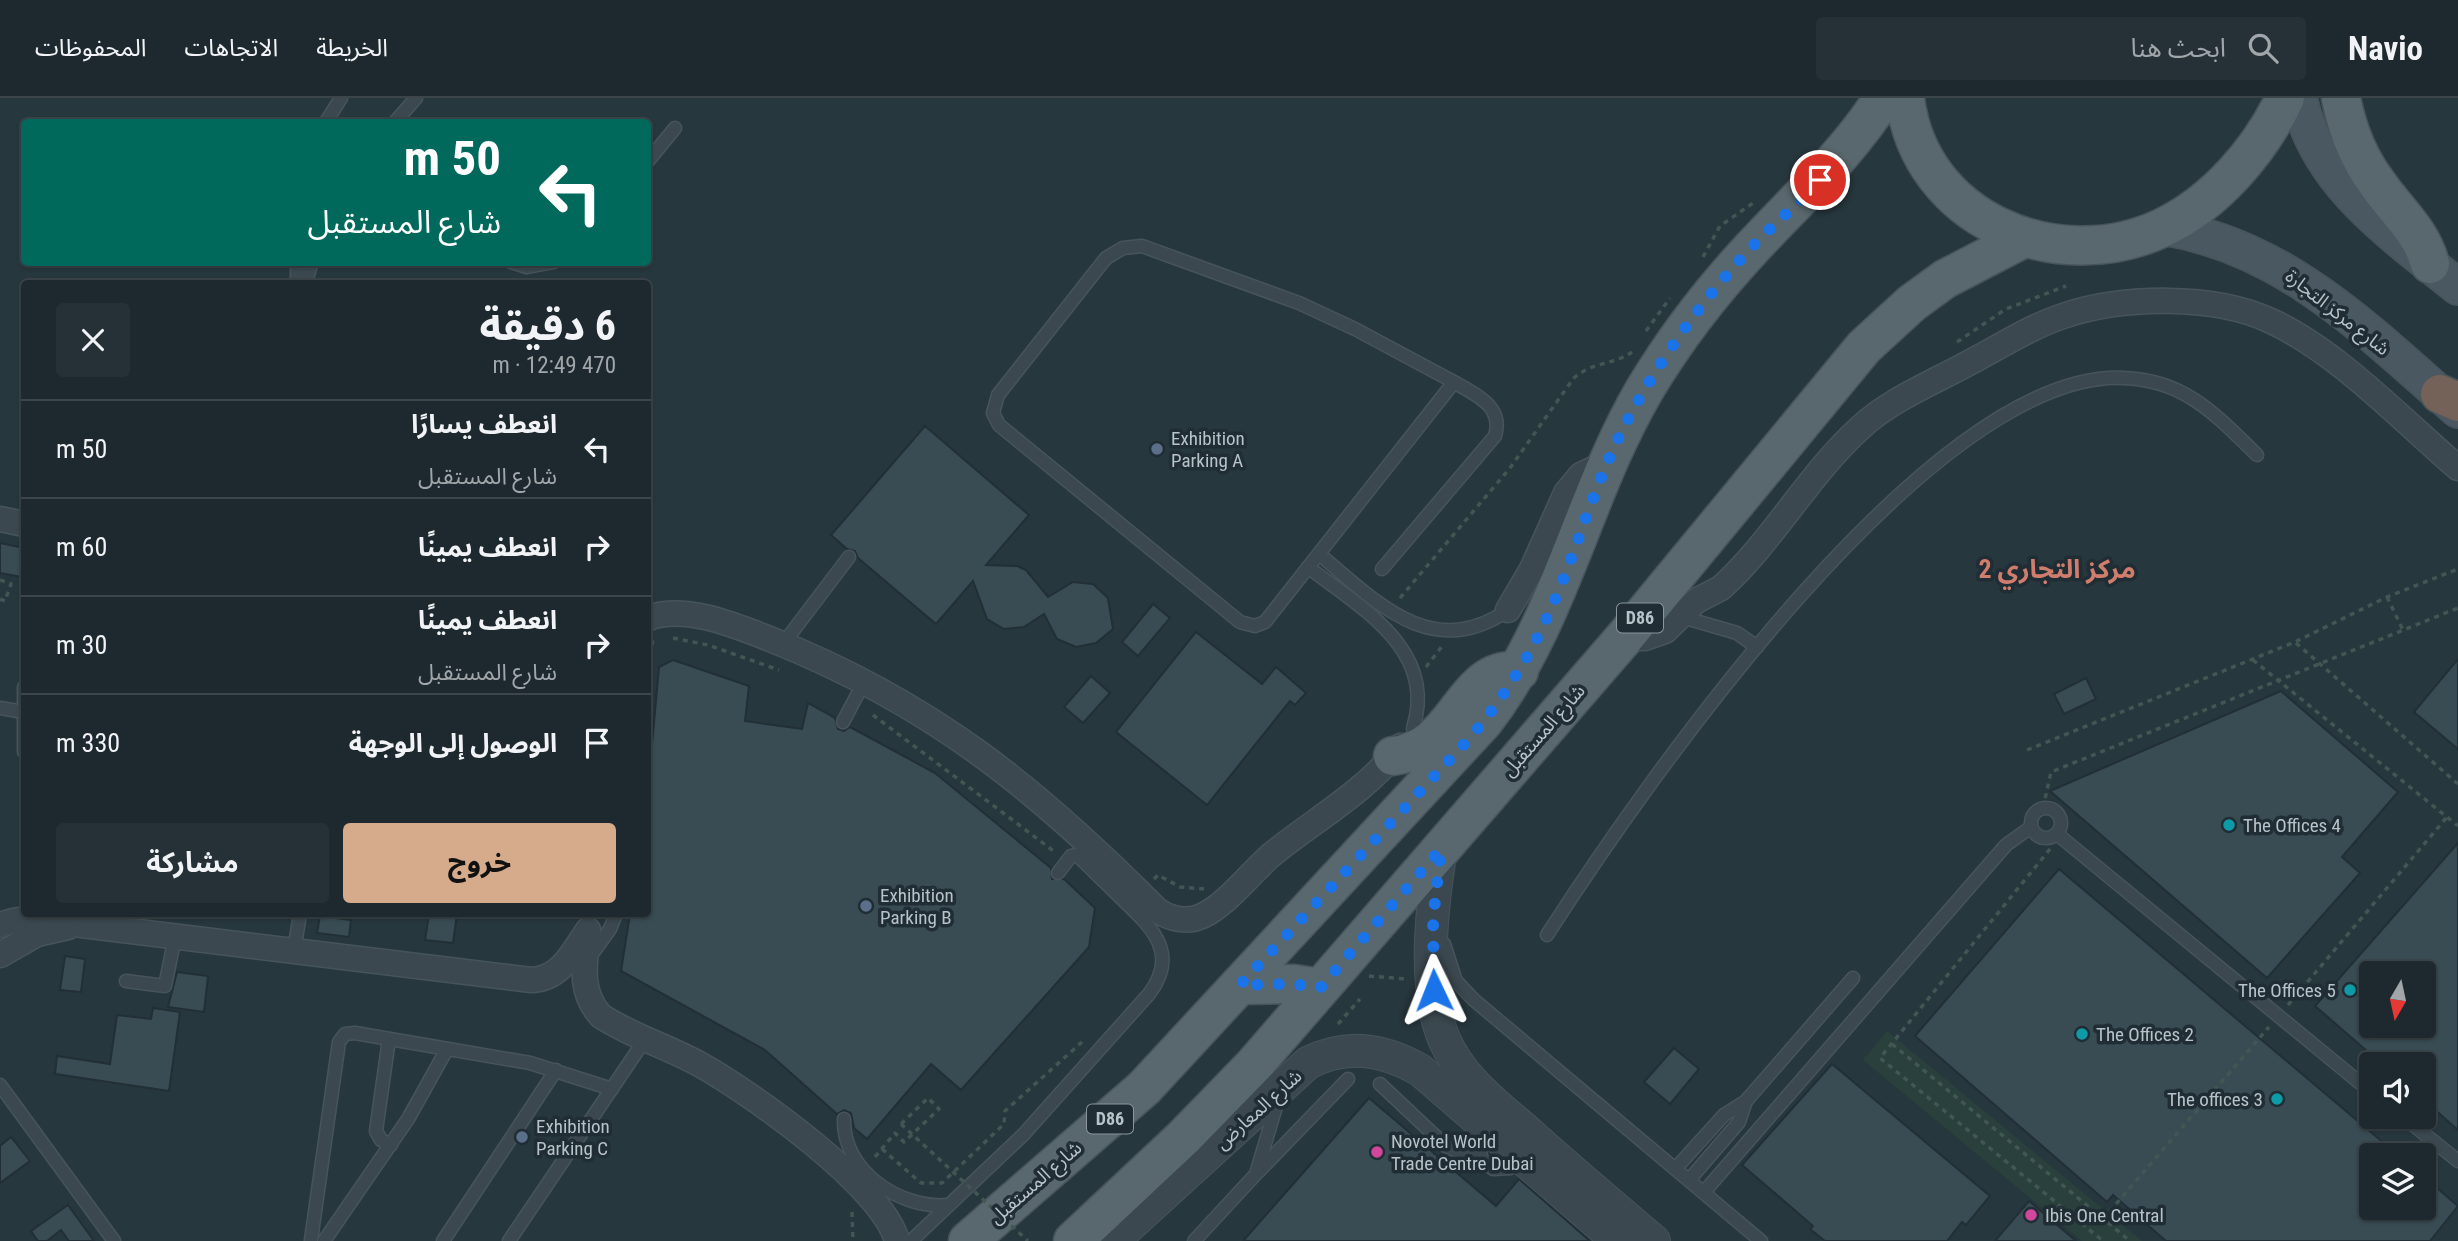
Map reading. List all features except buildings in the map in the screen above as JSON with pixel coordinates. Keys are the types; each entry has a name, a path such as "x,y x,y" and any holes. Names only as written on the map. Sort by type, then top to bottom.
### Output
{"main road":[{"name":"شارع المستقبل","path":"968,1241 1144,1088 1468,740 1519,671 1551,609 1606,463 1646,389 1694,316 1751,249 1832,167 1883,98"},
{"path":"1905,98 1924,160 1948,192 1981,219 2024,238 2071,246 2095,246 2141,236 2164,227 2204,201 2265,135 2285,98"},
{"path":"2299,98 2309,132 2334,173 2368,213 2444,276"},
{"path":"2341,98 2352,137 2363,162 2420,236 2444,276"},
{"name":"شارع مركز التجارة","path":"2164,227 2231,243 2285,269 2452,402"},
{"name":"شارع المستقبل","path":"1073,1241 1115,1231 1219,1102 1624,638 1864,347 1887,324 1945,279 2024,238"},
{"path":"1403,742 1415,751 1435,740 1482,681 1500,672 1519,671"},
{"path":"1240,985 1294,984 1320,988"},
{"path":"1115,1231 1131,1205 1162,1196"}],"street":[{"path":"1624,638 1656,635 1682,617 1696,601 1727,583 1846,441 1875,415 2043,323 2105,305 2151,302 2210,304 2242,310 2273,321 2332,359 2458,468"},
{"path":"1508,610 1532,569 1566,493 1581,475 1606,463"},
{"path":"0,519 21,523"},
{"path":"653,627 659,614 683,614 736,626 865,680 937,721 993,761 1052,811 1157,910 1182,920 1202,916 1211,911 1272,854 1364,788 1403,742"},
{"path":"1449,840 1433,919 1435,1006 1444,1037 1470,1079 1654,1241"},
{"path":"0,925 31,917"},
{"path":"40,917 82,925"},
{"path":"0,955 37,934 111,921 175,937 539,980 559,970 588,922"},
{"path":"588,922 584,985 593,1007 610,1023 646,1038 730,1083 800,1134 879,1209 891,1223 897,1241"},
{"name":"شارع المعارض","path":"1162,1196 1308,1063 1348,1049 1377,1052 1420,1070 1483,1140 1522,1157 1553,1194 1589,1225 1618,1241"}],"lane":[{"path":"328,119 341,98"},
{"path":"398,119 416,98"},
{"path":"651,157 675,128"},
{"path":"1382,569 1494,436 1497,422 1493,409 1454,382 1355,328 1299,303 1152,248 1132,246 1114,252 1100,264 994,400 993,413 999,425 1244,625 1255,626 1265,621 1454,382"},
{"path":"1547,935 1644,790 1757,647 1903,491 1968,439 2059,388 2080,382 2124,378 2165,385 2203,403 2257,455"},
{"path":"1319,554 1388,612 1405,621 1455,630 1482,625 1508,610"},
{"path":"783,644 849,557"},
{"path":"1308,567 1388,629 1406,652 1418,692 1403,742"},
{"path":"1682,617 1725,629 1757,647"},
{"path":"843,722 865,680"},
{"path":"0,708 21,712"},
{"path":"2043,808 2052,809 2060,816 2059,835 2040,837 2031,827 2031,817 2043,808"},
{"path":"1704,1192 2006,845 2031,827"},
{"path":"2059,835 2359,1082"},
{"path":"1449,840 1444,945 1457,981 1474,1000 1761,1241"},
{"path":"911,1241 1067,1090 1149,994 1160,976 1163,955 1151,927 1077,855 1066,861 1058,873"},
{"path":"294,951 300,917"},
{"path":"585,963 610,929 615,917"},
{"path":"126,981 165,986 175,937"},
{"path":"1676,1168 1724,1115 1746,1101 1853,978"},
{"path":"317,1240 339,1042 350,1032 556,1070 612,1089"},
{"path":"509,1241 646,1038"},
{"path":"389,1039 376,1131 381,1140 391,1145"},
{"path":"317,1240 391,1145 447,1049"},
{"path":"443,1241 556,1070"},
{"path":"1194,1241 1348,1079"},
{"path":"1380,1084 1447,1147 1462,1153 1483,1140"},
{"path":"0,1085 114,1241"},
{"path":"1256,1174 1282,1086"},
{"path":"1690,1179 1739,1122 1746,1101"},
{"path":"844,1119 850,1151 878,1183 899,1198 924,1205 950,1205"},
{"path":"2418,1129 2458,1161"}],"path":[{"path":"1701,262 1720,226 1735,212 1758,201"},
{"path":"1644,335 1656,313 1672,295"},
{"path":"1388,612 1510,468 1573,379 1587,368 1624,357 1639,345"},
{"path":"2027,750 2295,642 2387,597 2454,568 2458,569"},
{"path":"0,580 11,584 5,601 0,599"},
{"path":"2387,597 2403,630"},
{"path":"2043,808 2051,772 2458,608"},
{"path":"667,636 708,645 782,671"},
{"path":"2295,642 2458,784"},
{"path":"2253,659 2458,826"},
{"path":"873,715 971,785 1066,861"},
{"path":"2059,835 1880,1058 2103,1241"},
{"path":"1360,975 1397,980 1434,974"},
{"path":"1338,1024 1360,999"},
{"path":"1892,1044 2130,1241"},
{"path":"865,1168 895,1133 904,1142 939,1109 928,1098 901,1124 1028,1241"}],"green space":[{"path":"1887,1031 2142,1241 2082,1241 1863,1060"}],"place":[{"name":"Exhibition Parking A","path":"1157,449"},
{"name":"The Offices 4","path":"2229,825"},
{"name":"Exhibition Parking B","path":"866,906"},
{"name":"The Offices 5","path":"2350,990"},
{"name":"The Offices 2","path":"2082,1034"},
{"name":"The offices 3","path":"2277,1099"},
{"name":"Exhibition Parking C","path":"522,1137"},
{"name":"Novotel World Trade Centre Dubai","path":"1377,1152"},
{"name":"Ibis One Central","path":"2031,1215"}],"district":[{"name":"مركز التجاري 2","path":"2057,569"}],"route":[{"path":"1434,990 1432,939 1435,884 1441,849 1320,988 1294,984 1240,985 1468,740 1499,702 1537,639 1606,463 1646,389 1694,316 1722,281 1820,180"}]}
